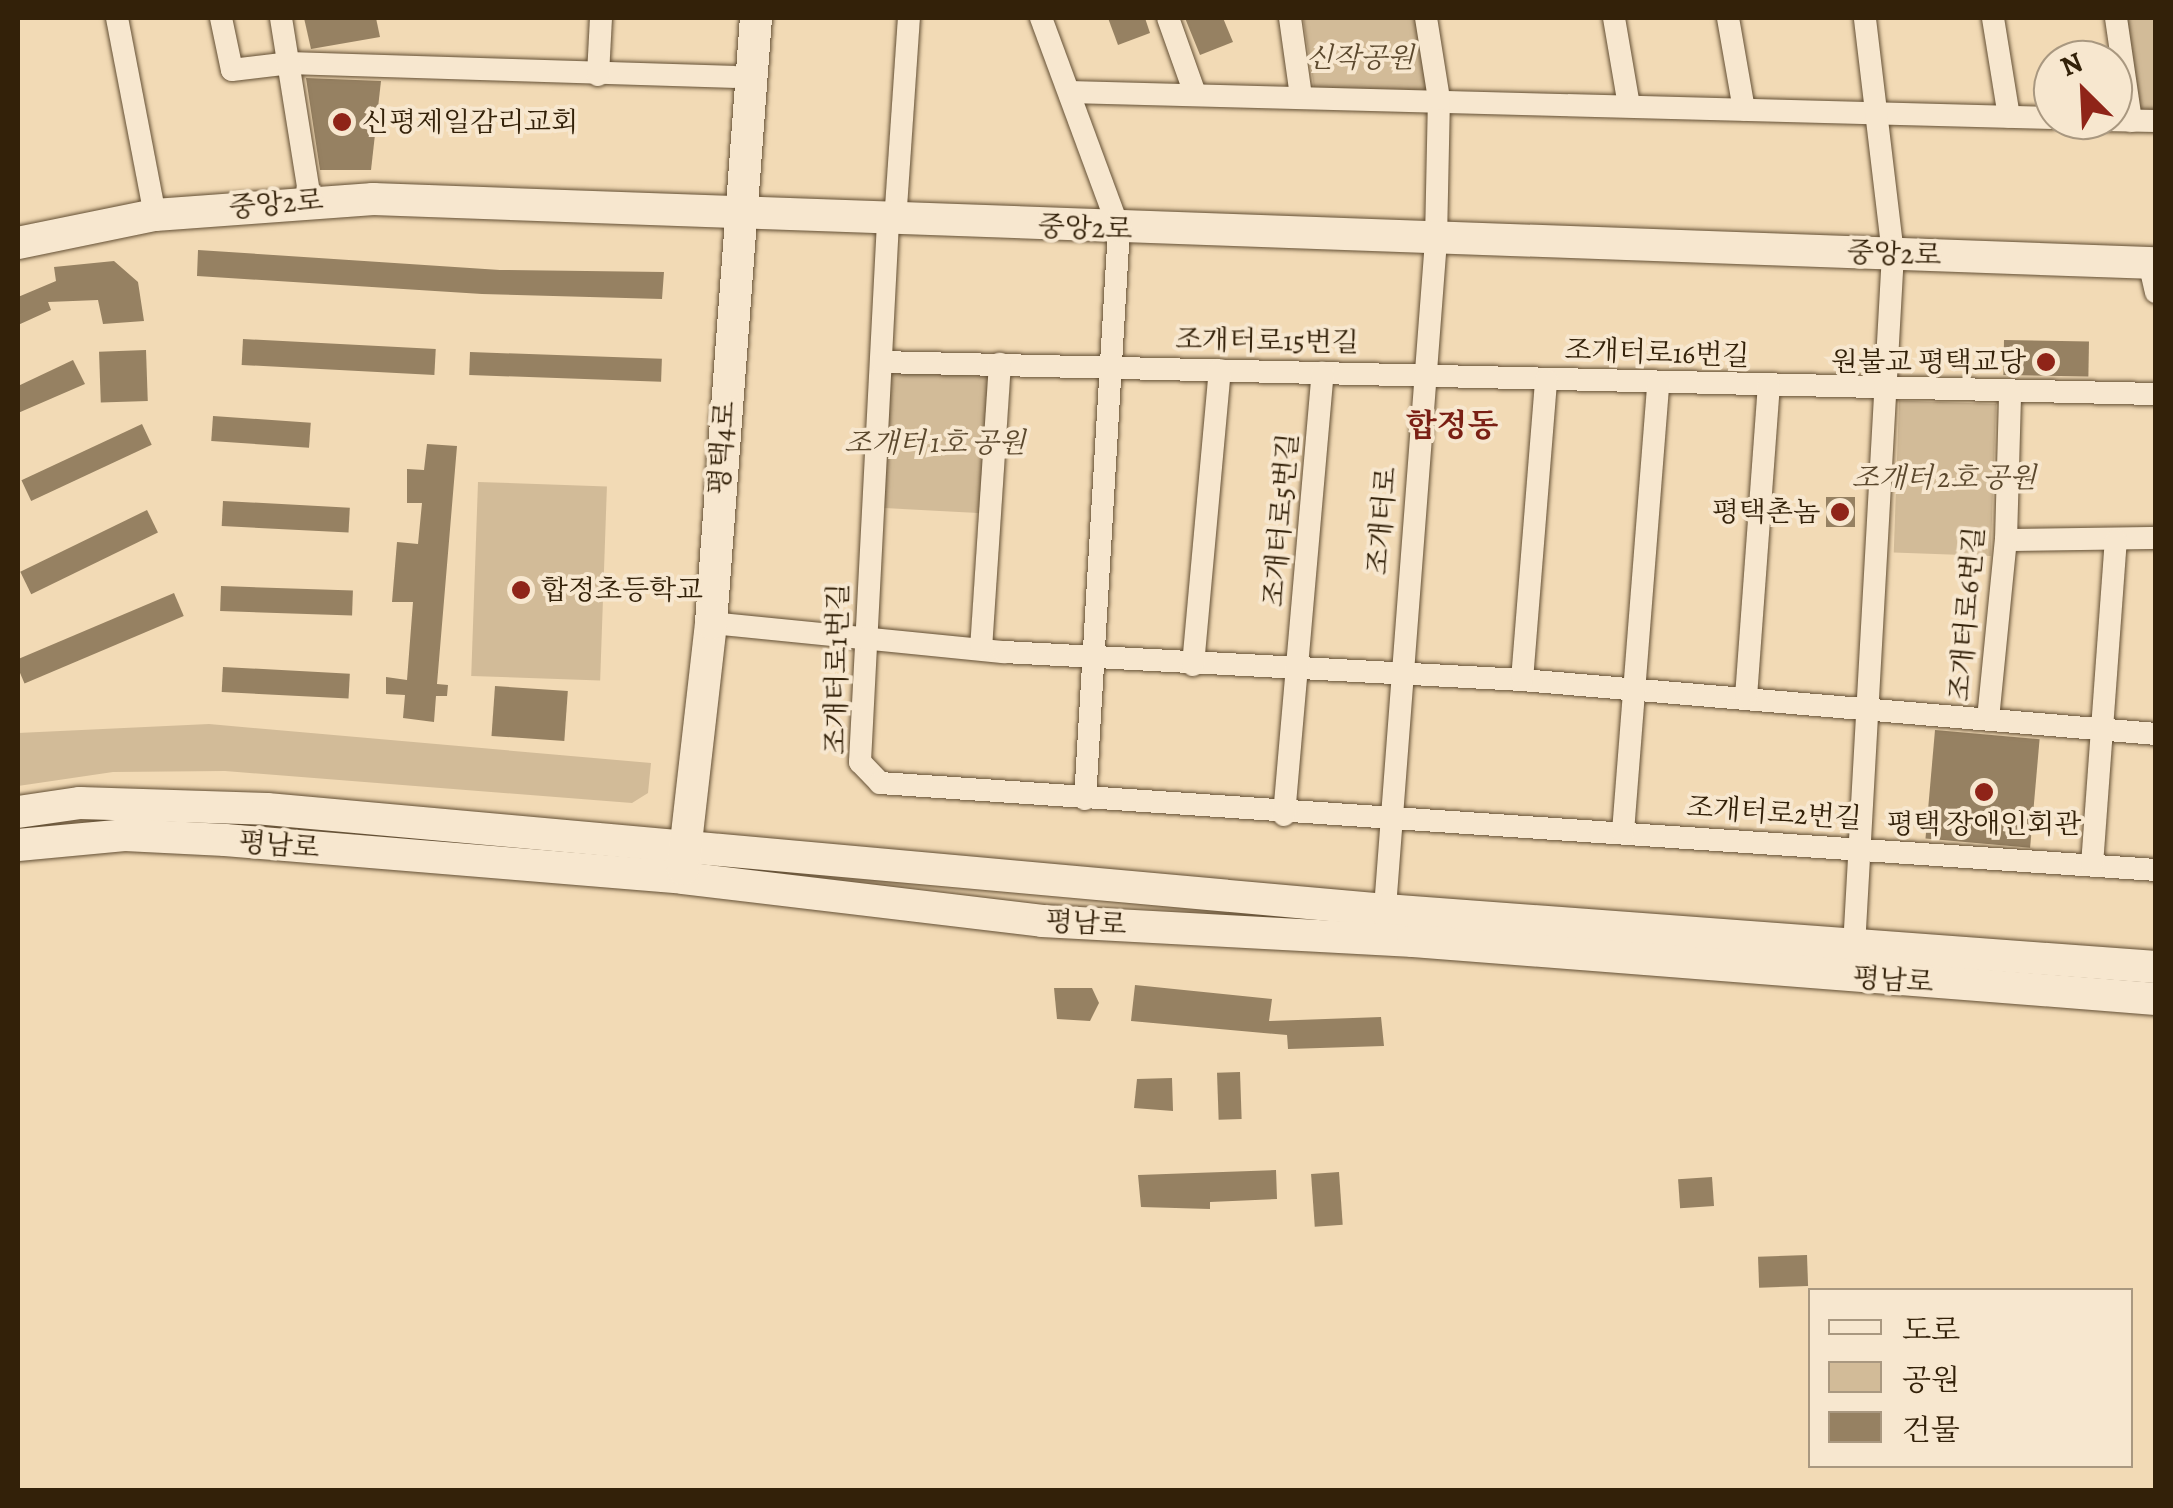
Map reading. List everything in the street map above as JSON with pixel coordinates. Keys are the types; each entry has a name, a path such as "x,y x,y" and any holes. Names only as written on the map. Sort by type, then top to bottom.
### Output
{"street":[{"path":"117,18 156,215"},
{"path":"221,18 232,70 290,63 734,77"},
{"path":"281,18 310,199"},
{"path":"598,75 600,18"},
{"name":"평택4로","path":"672,863 711,623 738,18"},
{"name":"평택4로","path":"672,863 732,215 756,18"},
{"name":"조개터로1번길","path":"910,18 882,362 860,762 880,783 1284,815 1388,816"},
{"path":"1041,18 1119,230 1085,799"},
{"path":"1168,18 1195,94"},
{"path":"1290,18 1302,96"},
{"name":"조개터로","path":"1384,924 1388,816 1436,240 1438,99 1426,18"},
{"path":"1614,18 1629,106"},
{"path":"1728,18 1744,110"},
{"path":"1854,947 1893,254 1880,112 1865,18"},
{"path":"1993,18 2009,117"},
{"path":"1070,92 2033,118"},
{"name":"중앙2로","path":"18,243 156,215 310,199 1893,254 2153,272"},
{"name":"조개터로15번길","path":"882,362 1424,374"},
{"path":"981,649 1000,364"},
{"path":"1193,665 1220,370"},
{"name":"조개터로5번길","path":"1284,815 1324,373"},
{"name":"조개터로16번길","path":"1424,374 2010,394 2156,394"},
{"path":"1522,680 1546,380"},
{"path":"1623,832 1658,383"},
{"path":"1746,697 1769,386"},
{"name":"조개터로6번길","path":"1988,719 2006,540 2010,394"},
{"path":"2006,540 2156,538"},
{"path":"2092,864 2116,541"},
{"path":"711,623 1298,673 1400,672"},
{"name":"조개터로6번길","path":"1400,672 1746,697 2156,734"},
{"name":"평남로","path":"18,812 169,803 672,863 1384,924 2156,1000"},
{"name":"조개터로2번길","path":"1388,816 2156,870"},
{"name":"평남로","path":"18,845 125,835 672,863"},
{"name":"평남로","path":"1384,924 1854,947 2156,967"}],"green space":[{"name":"신작공원","path":"1303,18 1417,18 1431,95 1316,100"},
{"path":"2121,18 2155,18 2155,116 2135,115 2133,40 2124,40"},
{"name":"조개터 1호 공원","path":"887,371 990,376 983,513 880,508"},
{"name":"조개터 2호 공원","path":"1899,401 1996,404 1991,556 1894,553"},
{"path":"478,482 607,487 600,680 471,676"},
{"path":"209,724 651,763 648,793 632,803 225,771 113,772 18,786 18,733"}],"building":[{"path":"304,18 376,18 380,37 311,49"},
{"path":"1108,18 1145,18 1150,33 1118,45"},
{"path":"1185,18 1223,18 1233,42 1200,55"},
{"name":"신평제일감리교회","path":"306,78 381,81 371,170 320,170"},
{"path":"198,250 500,270 664,272 662,299 482,294 197,276"},
{"path":"114,261 138,282 144,321 103,324 98,300 48,302 51,310 18,325 18,297 56,281 54,267"},
{"path":"243,339 436,349 434,375 242,365"},
{"name":"원불교 평택교당","path":"2004,340 2089,341 2088,376 2003,375"},
{"path":"146,350 148,401 101,403 99,352"},
{"path":"470,352 662,359 661,382 469,375"},
{"path":"73,360 85,384 18,413 18,386"},
{"path":"213,416 311,423 309,448 211,441"},
{"path":"142,424 152,445 31,501 21,480"},
{"path":"427,444 457,446 437,684 448,685 447,696 436,696 434,722 403,718 405,695 386,694 386,677 407,680 413,602 392,602 397,542 418,544 422,503 407,503 407,469 424,470"},
{"name":"평택촌놈","path":"1826,497 1855,497 1855,527 1826,527"},
{"path":"223,501 350,508 349,533 222,526"},
{"path":"147,510 158,532 31,594 20,572"},
{"path":"221,586 353,591 352,616 220,611"},
{"path":"174,593 184,616 25,684 18,659"},
{"path":"223,667 350,674 349,699 222,692"},
{"path":"495,686 568,691 564,741 492,736"},
{"name":"평택 장애인회관","path":"1935,730 2040,739 2030,848 1926,839"},
{"path":"1135,985 1272,999 1269,1021 1381,1017 1384,1046 1288,1049 1287,1035 1131,1021"},
{"path":"1054,988 1092,988 1099,1003 1090,1021 1057,1019"},
{"path":"1240,1072 1242,1119 1219,1120 1217,1073"},
{"path":"1172,1078 1173,1111 1134,1108 1137,1079"},
{"path":"1276,1170 1277,1199 1210,1202 1210,1209 1141,1207 1138,1175"},
{"path":"1339,1172 1343,1225 1315,1227 1311,1174"},
{"path":"1712,1177 1714,1206 1680,1208 1678,1179"},
{"path":"1807,1255 1808,1286 1759,1288 1758,1257"}],"place":[{"name":"신평제일감리교회","path":"342,122"},
{"name":"원불교 평택교당","path":"2046,362"},
{"name":"평택촌놈","path":"1840,512"},
{"name":"합정초등학교","path":"521,590"},
{"name":"평택 장애인회관","path":"1984,792"}],"district":[{"name":"합정동","path":"1452,425"}]}
